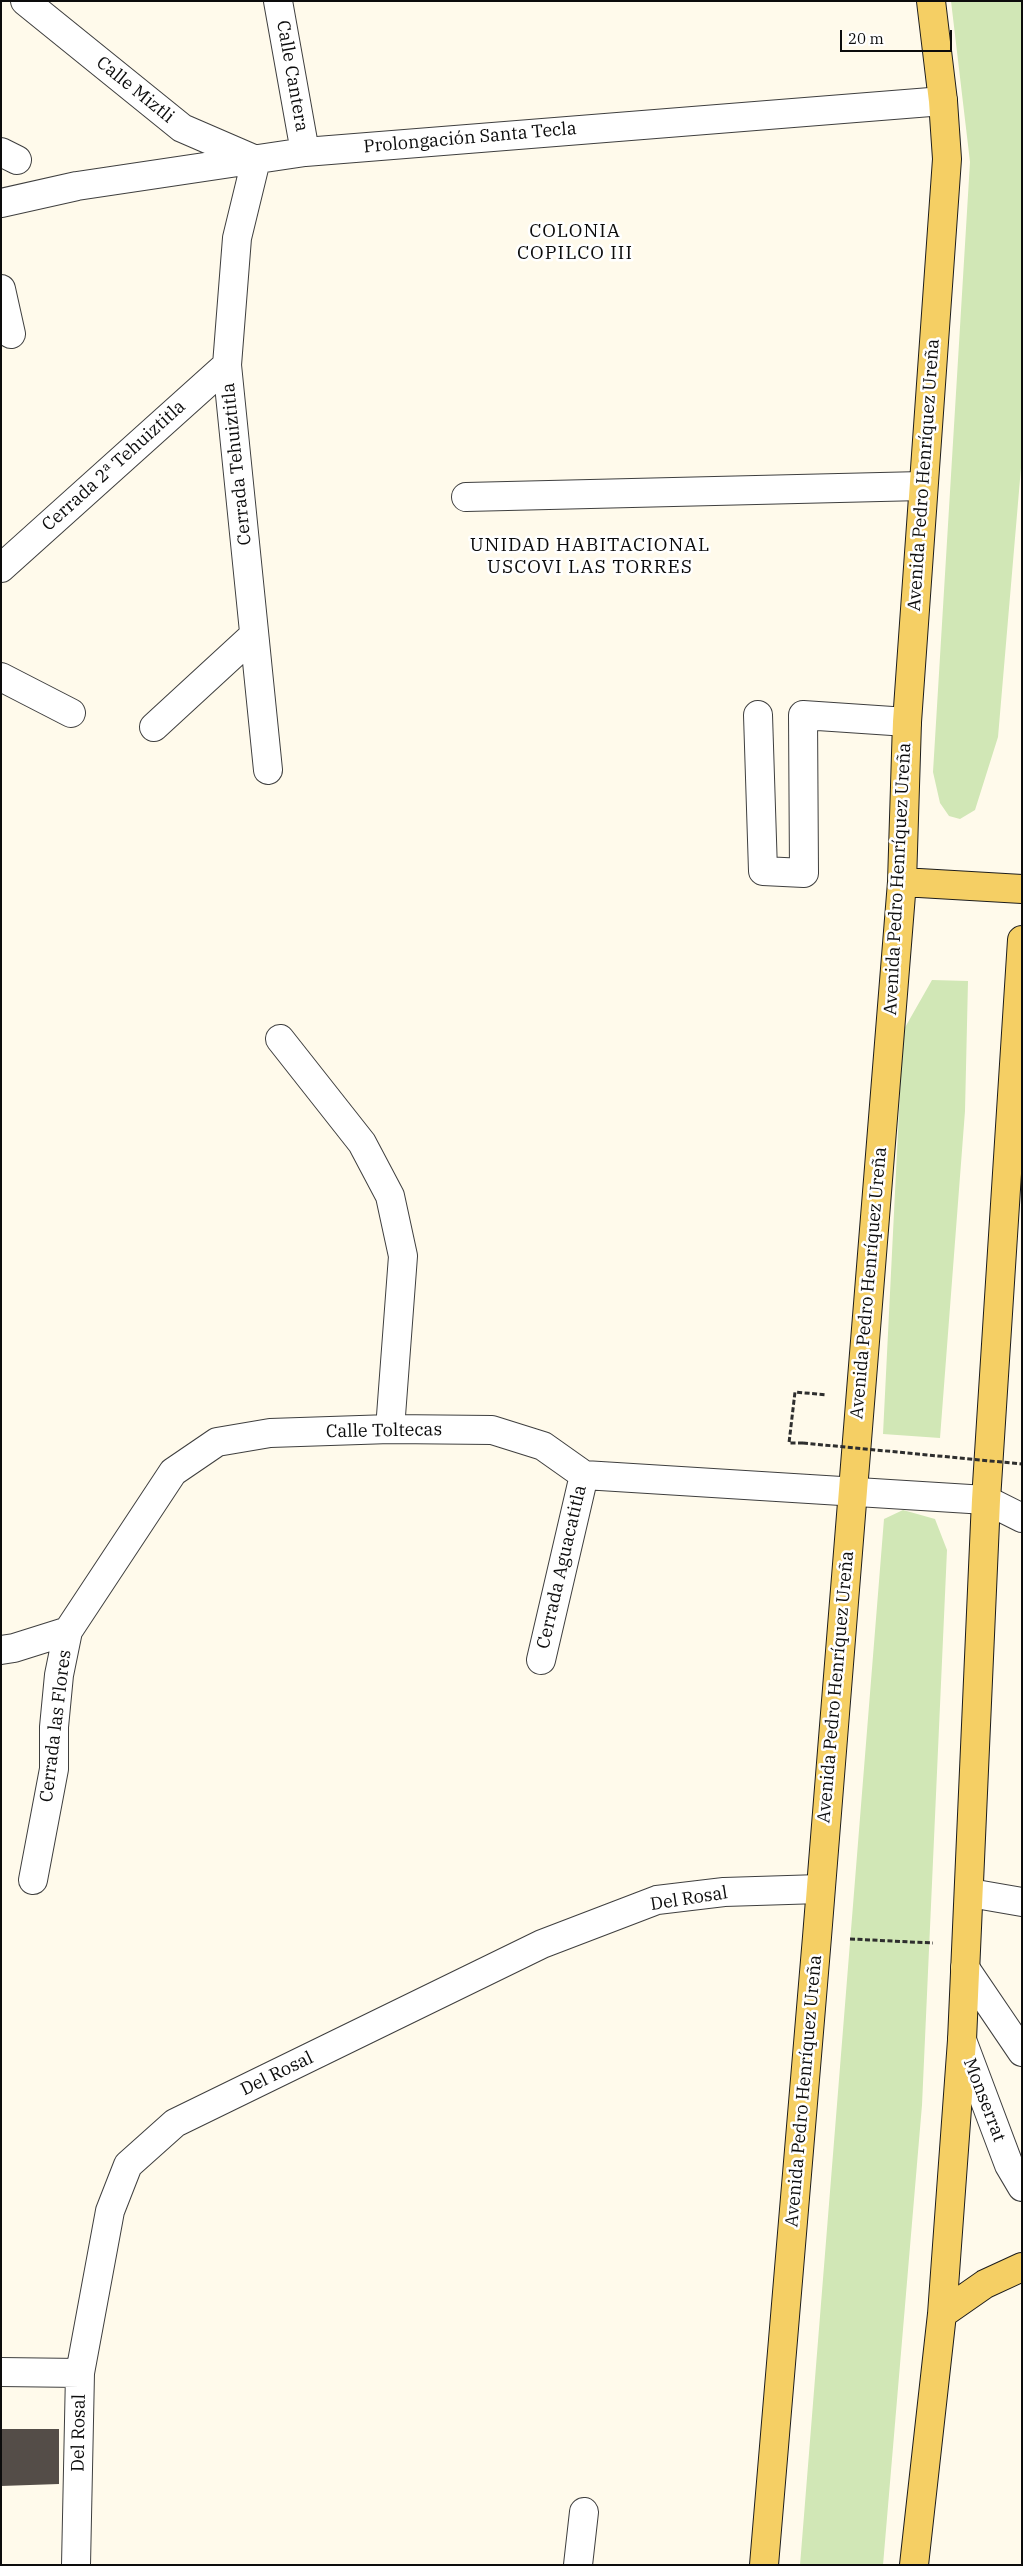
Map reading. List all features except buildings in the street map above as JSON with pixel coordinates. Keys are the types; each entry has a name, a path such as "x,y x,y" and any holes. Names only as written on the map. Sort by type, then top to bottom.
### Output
{"main road":[{"name":"Avenida Pedro Henríquez Ureña","path":"764,2565 818,1937 820,1889 902,882 907,722 922,486 947,159 943,101 931,1"},
{"path":"902,882 1022,890"},
{"path":"914,2565 942,2314 962,2040 986,1500 1022,940"},
{"path":"942,2314 985,2284 1022,2267"}],"street":[{"name":"Calle Miztli","path":"25,1 182,128 256,160"},
{"name":"Calle Cantera","path":"278,1 306,152"},
{"name":"Prolongación Santa Tecla","path":"1,203 77,186 306,152 943,101"},
{"name":"Cerrada Tehuiztitla","path":"256,160 237,238 227,365 268,770"},
{"path":"1,289 11,334"},
{"name":"Cerrada 2ª Tehuiztitla","path":"1,568 227,365"},
{"path":"466,497 922,486"},
{"path":"154,727 254,635"},
{"path":"1,677 71,713"},
{"path":"758,715 763,872 804,873 803,715 907,722"},
{"path":"280,1039 362,1143 390,1196 403,1256 390,1429"},
{"name":"Calle Toltecas","path":"68,1630 173,1472 217,1442 270,1433 390,1429 492,1430 543,1446 584,1474"},
{"path":"584,1474 852,1493 986,1500 1022,1518"},
{"name":"Cerrada Aguacatitla","path":"541,1660 584,1474"},
{"path":"1,1650 14,1648 68,1630"},
{"name":"Cerrada las Flores","path":"33,1880 54,1770 54,1727 59,1675 68,1630"},
{"name":"Del Rosal","path":"76,2565 80,2373 110,2211 128,2165 175,2123 542,1944 657,1900 724,1892 820,1889"},
{"path":"970,1892 1022,1902"},
{"path":"966,1956 1022,2052"},
{"name":"Monserrat","path":"962,2040 1009,2165 1022,2187"},
{"path":"1,2372 80,2373"},
{"path":"578,2565 584,2512"}],"path":[{"path":"795,1392 789,1442 1022,1464"},
{"path":"818,1937 966,1956"}],"green space":[{"path":"951,1 1022,1 1022,456 998,737 975,810 960,819 949,816 940,803 933,772 970,162"},
{"path":"932,980 968,981 965,1111 940,1438 883,1434 903,1031"},
{"path":"903,1510 935,1519 947,1550 922,2105 883,2565 800,2565 884,1519"}],"district":[{"name":"COLONIA COPILCO III","path":"575,243"},
{"name":"UNIDAD HABITACIONAL USCOVI LAS TORRES","path":"590,557"}]}
